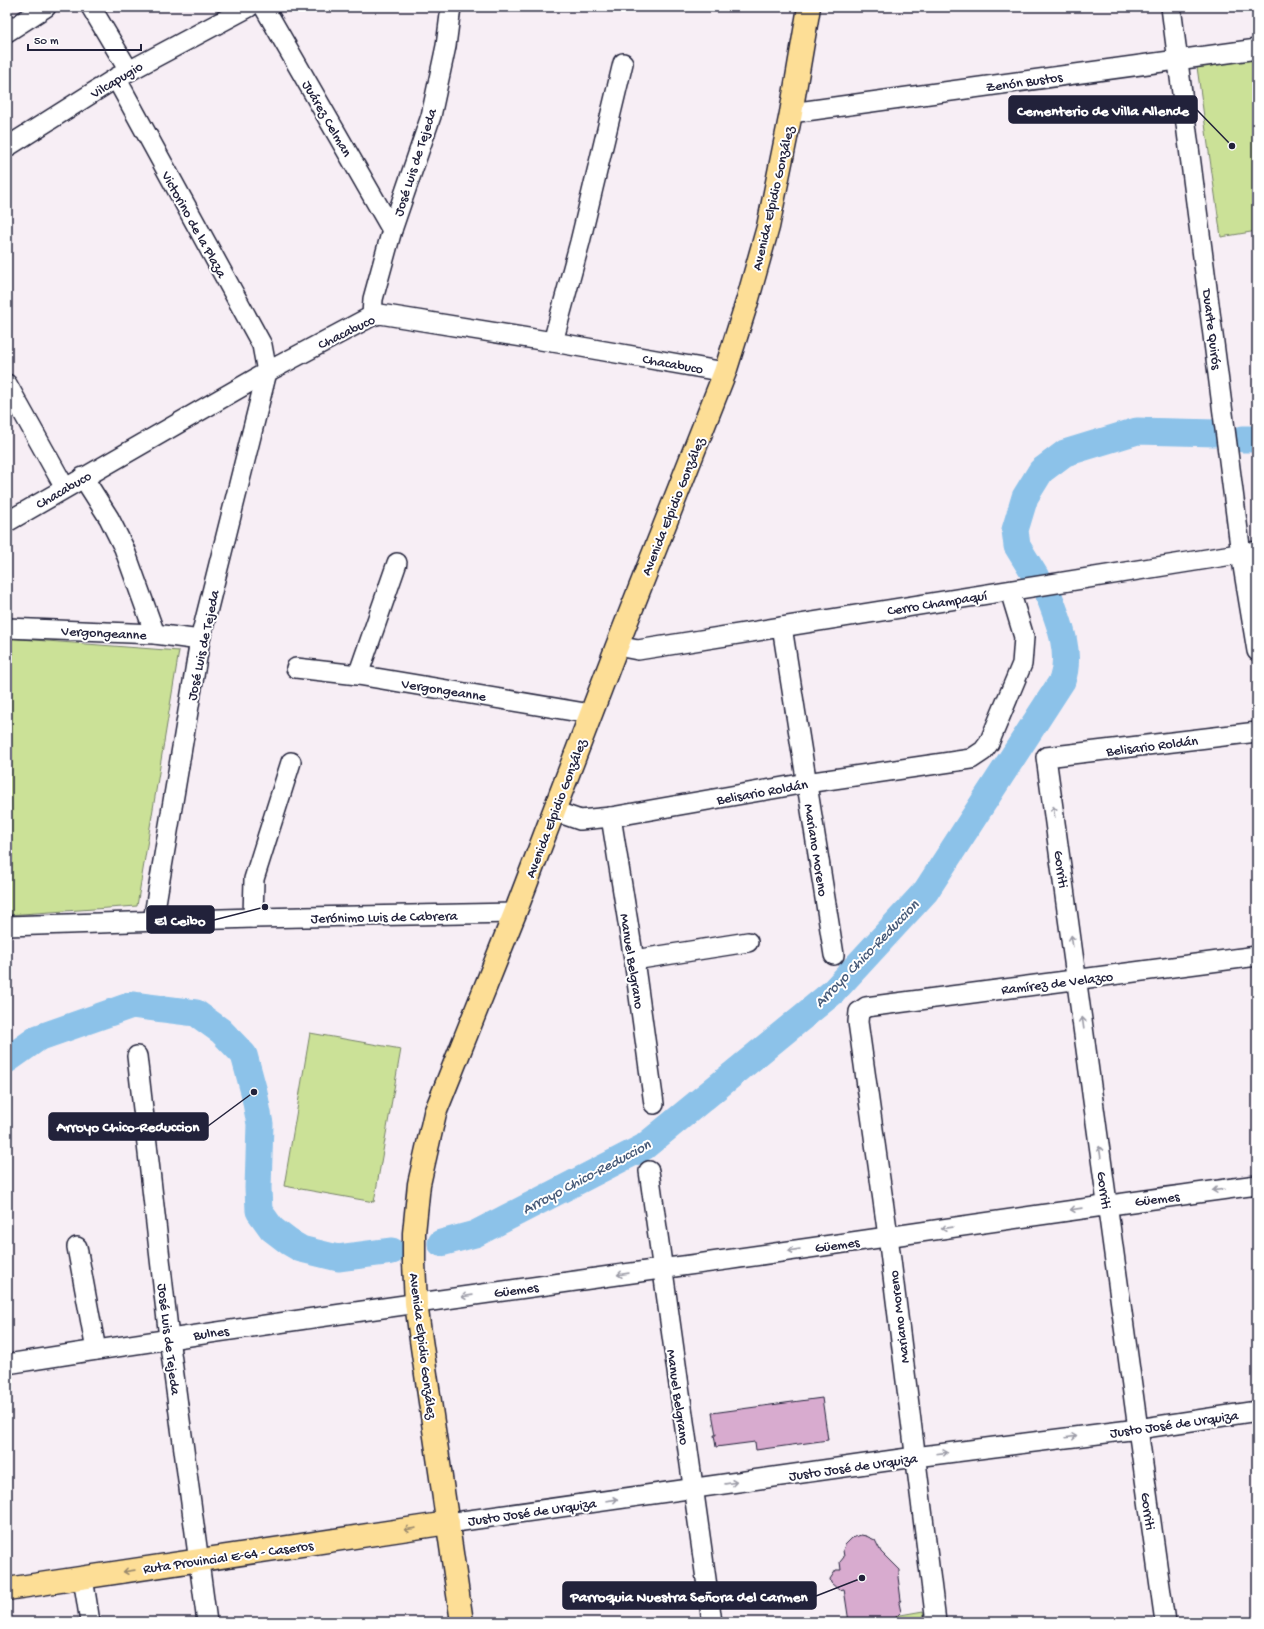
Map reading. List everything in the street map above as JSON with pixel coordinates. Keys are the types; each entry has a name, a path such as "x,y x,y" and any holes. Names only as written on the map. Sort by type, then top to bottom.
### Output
{"main road":[{"name":"Avenida Elpidio González","path":"462,1622 416,1303 414,1232 419,1184 426,1147 435,1113 515,914 617,646 725,372 768,227 791,113 809,7"},
{"name":"Ruta Provincial E-64 - Caseros","path":"7,1589 448,1523"}],"street":[{"path":"7,32 46,7"},
{"name":"Victorino de la Plaza","path":"91,7 122,74 262,345 267,372"},
{"name":"Vilcapugio","path":"7,147 122,74 252,7"},
{"name":"Juárez Celman","path":"252,7 392,230"},
{"name":"José Luis de Tejeda","path":"372,316 372,299 392,230 431,116 446,46 451,7"},
{"name":"Duarte Quirós","path":"1171,7 1249,552 1257,651"},
{"name":"Zenón Bustos","path":"791,113 1257,49"},
{"path":"553,342 580,242 623,63"},
{"name":"Chacabuco","path":"7,522 267,372 372,316 380,314 725,372"},
{"name":"José Luis de Tejeda","path":"153,921 200,640 267,372"},
{"path":"7,384 65,488"},
{"path":"83,477 109,518 124,548 155,634"},
{"name":"Cerro Champaquí","path":"617,646 638,650 1249,552"},
{"path":"358,675 396,563"},
{"name":"Belisario Roldán","path":"554,811 580,820 611,817 806,784 971,759 983,751 990,743 1022,664 1024,636 1010,590"},
{"name":"Mariano Moreno","path":"782,627 834,955"},
{"name":"Vergongeanne","path":"7,628 155,634 200,640"},
{"name":"Vergongeanne","path":"296,668 358,675 591,714"},
{"name":"Belisario Roldán","path":"1046,757 1257,732"},
{"name":"Gorriti","path":"1046,757 1165,1622"},
{"path":"252,918 254,879 291,762"},
{"name":"Manuel Belgrano","path":"611,817 634,960 654,1104"},
{"name":"Jerónimo Luis de Cabrera","path":"7,926 252,918 515,914"},
{"path":"634,960 748,942"},
{"name":"Ramírez de Velazco","path":"859,1012 866,1007 1257,956"},
{"name":"Mariano Moreno","path":"859,1012 858,1022 888,1236 936,1622"},
{"name":"José Luis de Tejeda","path":"137,1056 169,1338 207,1622"},
{"name":"Manuel Belgrano","path":"649,1172 692,1489 712,1622"},
{"name":"Güemes","path":"416,1303 1257,1185"},
{"path":"77,1247 96,1350"},
{"name":"Bulnes","path":"7,1364 169,1338 416,1303"},
{"name":"Justo José de Urquiza","path":"448,1523 915,1457 1138,1429 1257,1411"},
{"path":"83,1578 90,1622"}],"green space":[{"path":"1257,53 1257,231 1221,237 1196,60"},
{"path":"7,638 179,651 137,906 7,915"},
{"path":"310,1033 401,1049 374,1202 284,1186"},
{"path":"923,1611 925,1622 890,1621 895,1616"}],"building":[{"path":"822,1398 828,1440 756,1450 755,1442 716,1447 714,1435 716,1435 712,1413"},
{"path":"861,1535 875,1540 881,1552 899,1570 898,1577 901,1600 899,1603 901,1612 891,1622 849,1622 844,1589 839,1590 831,1583 830,1579 836,1570 841,1570 840,1562 844,1557 843,1550 845,1545 852,1538"}],"waterway":[{"name":"Arroyo Chico-Reduccion","path":"1036,577 1017,546 1015,530 1025,497 1041,471 1065,453 1137,431 1216,433"},
{"path":"1243,439 1257,439"},
{"name":"Arroyo Chico-Reduccion","path":"441,1243 475,1234 644,1147 833,992 926,891 1062,681 1066,660 1065,649 1057,616 1049,596"},
{"name":"Arroyo Chico-Reduccion","path":"7,1060 38,1038 132,1005 196,1013 221,1031 244,1055 254,1092 260,1124 258,1188 259,1211 272,1229 301,1249 338,1258 392,1251"}],"place":[{"name":"Cementerio de Villa Allende","path":"1232,146"},
{"name":"El Ceibo","path":"265,907"},
{"name":"Arroyo Chico-Reduccion","path":"254,1092"},
{"name":"Parroquia Nuestra Señora del Carmen","path":"862,1578"}]}
